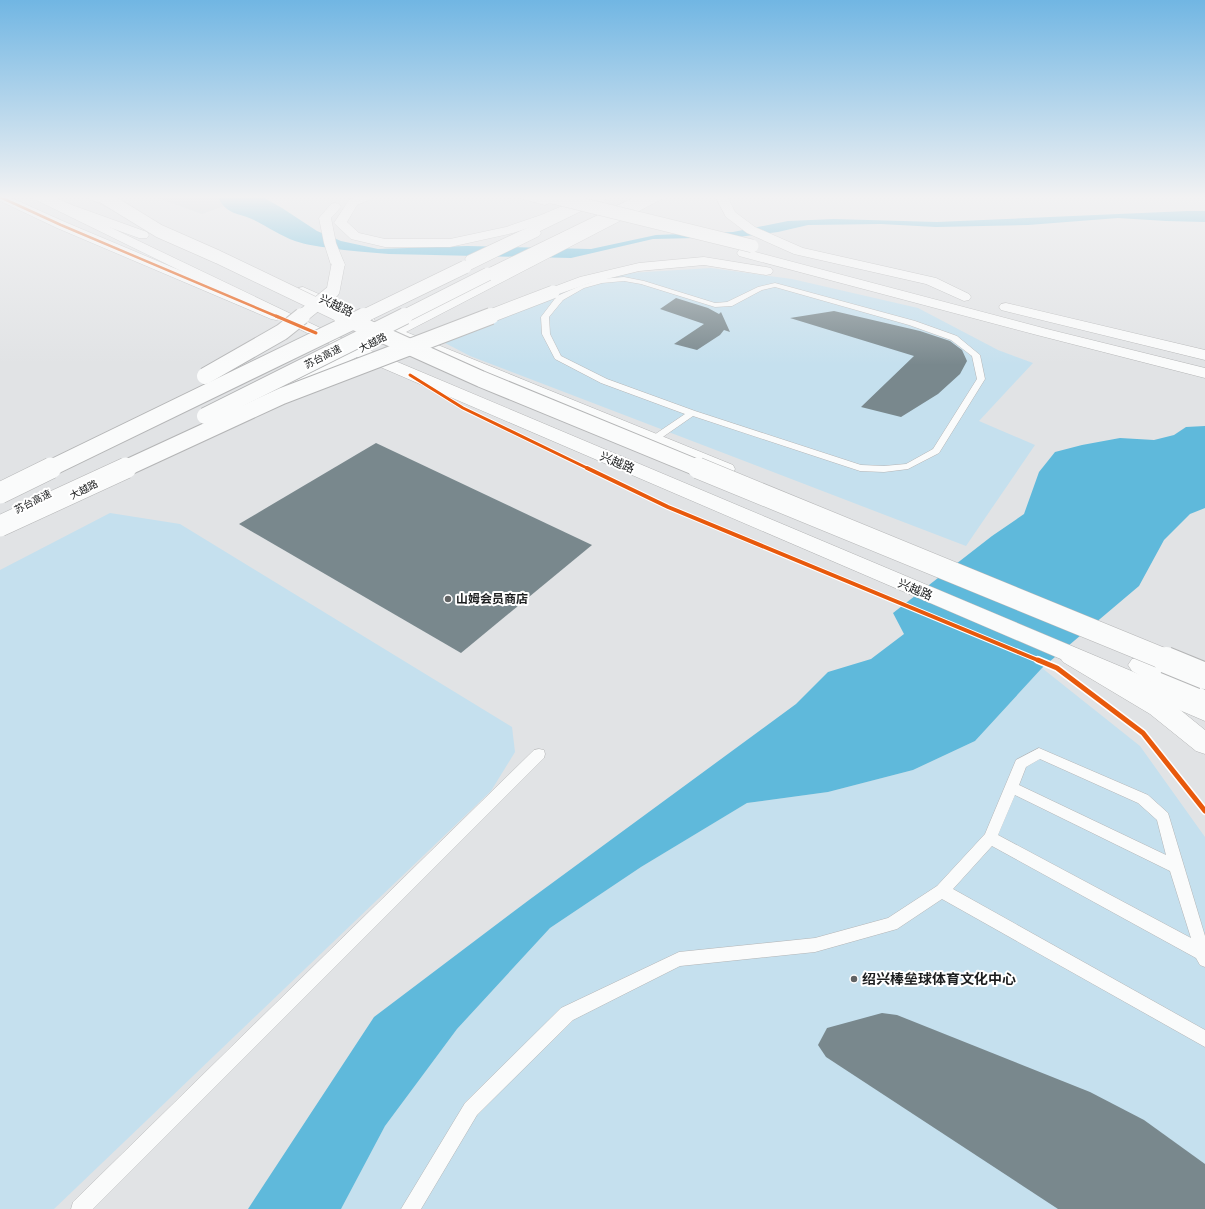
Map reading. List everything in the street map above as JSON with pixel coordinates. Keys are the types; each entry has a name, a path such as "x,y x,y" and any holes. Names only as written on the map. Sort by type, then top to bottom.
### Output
{"main road":[{"path":"126,252 316,333"},
{"name":"兴越路","path":"151,252 356,351 1205,712"},
{"path":"192,252 471,385 1140,665 1205,701"},
{"path":"205,252 481,379 1205,676"},
{"name":"兴越路","path":"213,252 394,332 1205,666"},
{"path":"0,483 230,363 282,332 333,291 338,265 333,252"},
{"path":"0,483 485,252"},
{"name":"苏台高速","path":"0,492 496,252"},
{"name":"苏台高速","path":"0,519 533,252"},
{"name":"大越路","path":"0,533 549,252"},
{"path":"741,252 1042,332 1205,373"},
{"path":"779,252 1205,355"},
{"path":"806,252 931,282 964,297"},
{"path":"0,526 282,396 586,280 638,267 704,261 776,272 924,300"},
{"path":"1071,656 1159,707 1205,744"}],"lane":[{"path":"624,279 642,282 715,305 729,304 760,288 775,285 912,323 954,338 976,355 982,379 936,451 908,466 884,469 860,468 692,413 604,381 558,357 546,334 546,317 560,298 582,287 601,281 624,279"},
{"path":"654,440 692,413"},
{"path":"410,1209 471,1109 566,1014 679,959 815,945 892,924 942,891 990,838 1021,764 1038,753 1143,800 1163,817 1176,867 1204,956"},
{"path":"80,1209 539,754"},
{"path":"1011,787 1176,867"},
{"path":"990,838 1204,956"},
{"path":"942,891 1205,1039"}],"shaded area":[{"path":"711,268 792,279 918,308 998,350 1033,363 979,421 1035,445 966,546 470,356 445,343 449,337 497,317 594,281 629,273"},
{"path":"110,513 180,524 512,727 515,752 491,791 54,1209 0,1209 0,570"},
{"name":"绍兴棒垒球体育文化中心","path":"1042,668 1140,746 1205,837 1205,1209 341,1209 385,1126 457,1029 550,928 641,867 747,803 828,792 913,770 975,741"}],"water":[{"path":"370,252 595,252 571,258"},
{"path":"1205,426 1205,508 1190,514 1164,540 1139,586 1042,668 975,741 913,770 828,792 747,803 641,867 550,928 457,1029 385,1126 341,1209 248,1209 374,1017 529,900 796,704 828,672 871,659 904,634 893,613 992,536 1024,514 1039,472 1055,452 1120,438 1154,440 1174,435 1186,427"}],"building":[{"path":"676,298 708,308 719,314 721,312 730,332 724,330 720,335 697,350 674,344 704,324 660,309"},
{"path":"834,311 920,331 950,341 962,350 967,361 960,374 938,394 901,417 861,407 914,356 790,318"},
{"name":"山姆会员商店","path":"376,443 592,545 461,653 239,524"},
{"path":"882,1013 897,1015 1090,1092 1144,1120 1205,1164 1205,1209 1058,1209 826,1057 818,1045 827,1028"}],"cycle path":[{"path":"126,252 316,333"},
{"path":"410,375 463,408 668,507 1057,668 1143,733 1205,811"}],"place":[{"name":"山姆会员商店","path":"448,599"},
{"name":"绍兴棒垒球体育文化中心","path":"854,979"}]}
